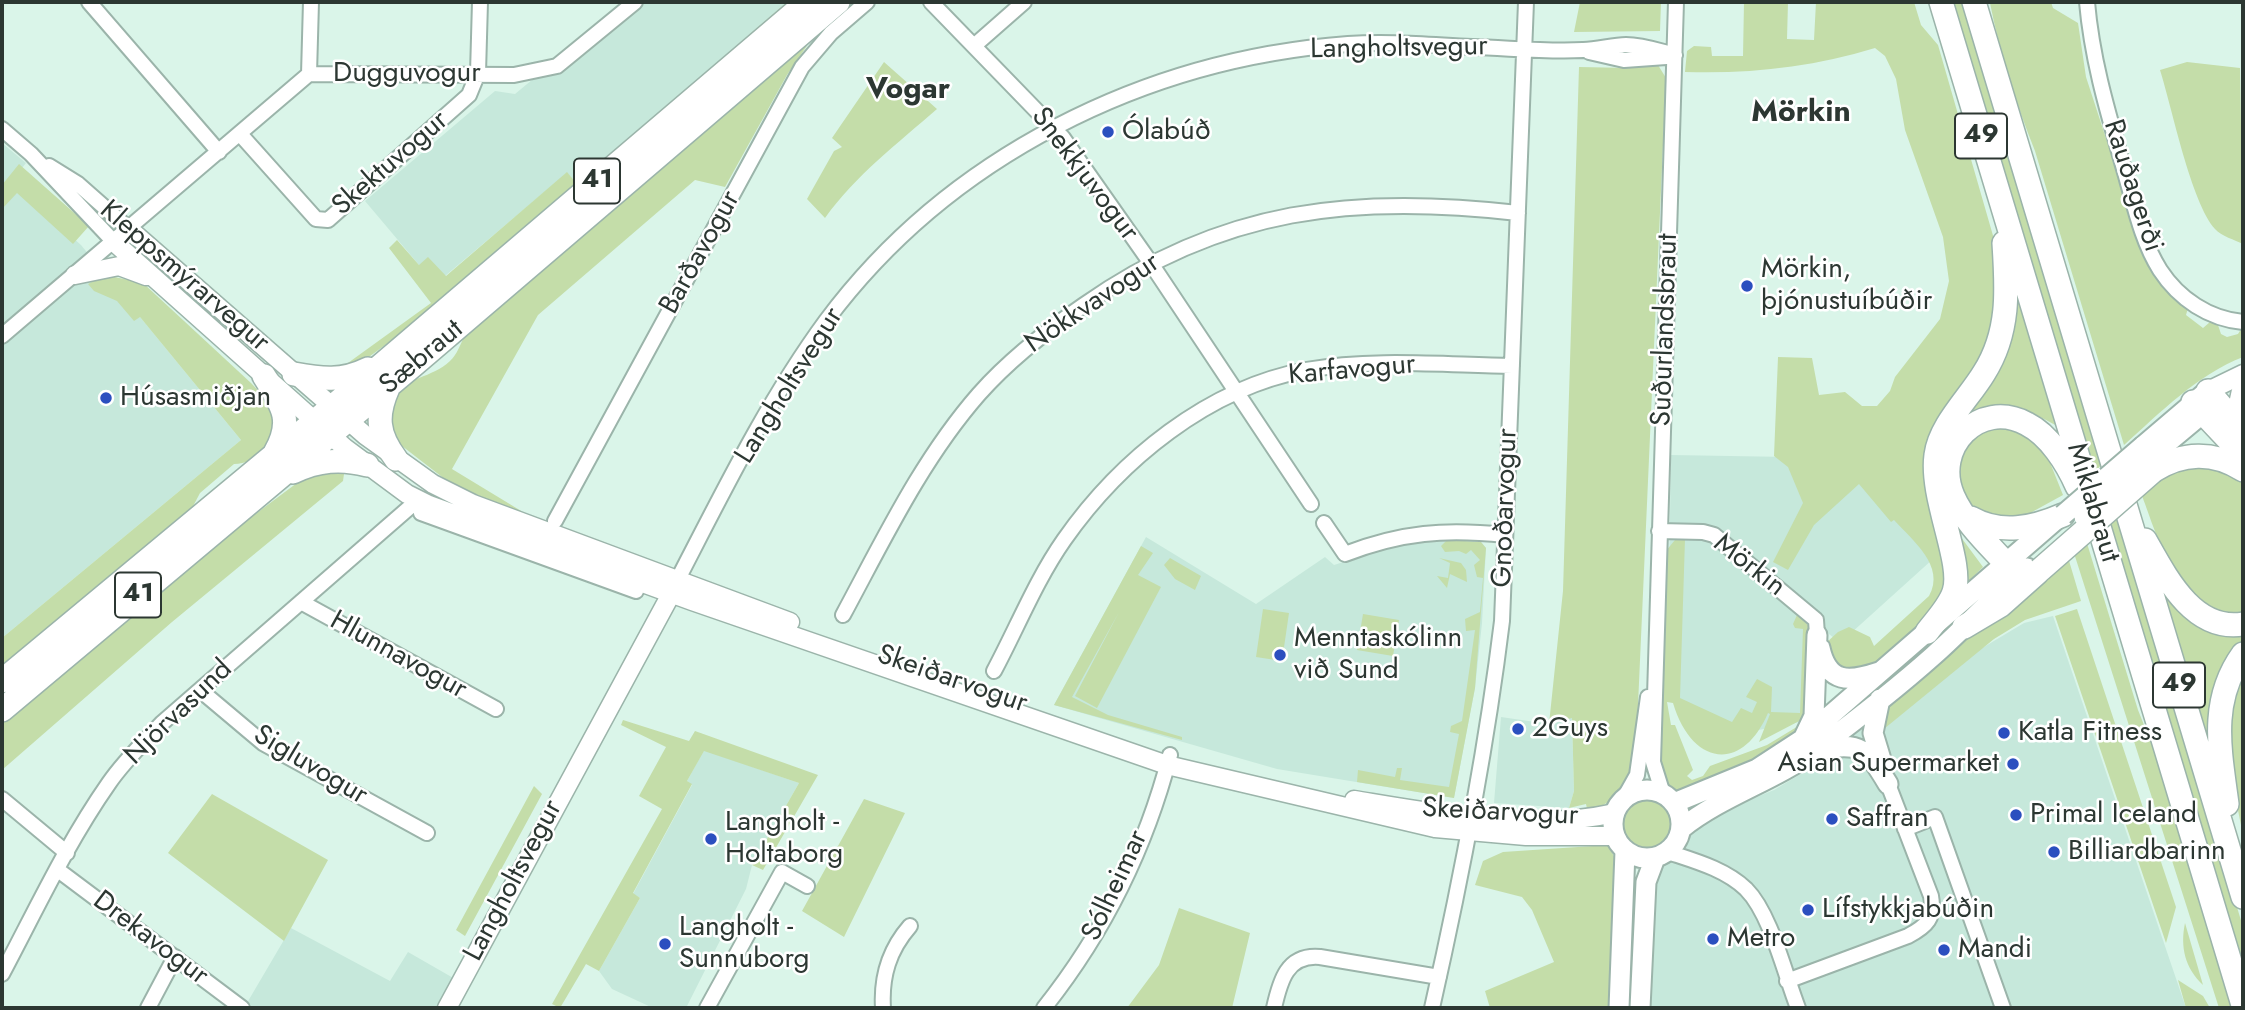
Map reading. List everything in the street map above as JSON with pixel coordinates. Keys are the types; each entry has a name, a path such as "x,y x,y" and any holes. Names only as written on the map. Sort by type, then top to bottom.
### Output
{"highway":[{"name":"Sæbraut","path":"2,710 275,481 387,360 807,2"},
{"name":"Sæbraut","path":"2,681 274,455 390,385 838,2"},
{"name":"Miklabraut","path":"1941,2 2243,1005"},
{"name":"Miklabraut","path":"1973,2 2243,897"},
{"path":"1927,632 1949,602 1956,582 1935,490 1936,450 1943,434 1985,371 2002,336 2007,280 2002,205"},
{"path":"294,374 317,379 342,379 387,360"},
{"path":"264,376 284,415 285,432 274,455"},
{"path":"390,385 379,417 384,442 396,458"},
{"path":"2243,393 2240,407 2243,418"},
{"path":"2205,402 2243,431"},
{"path":"2205,402 2243,455"},
{"path":"2018,563 1966,515 1953,496 1948,478 1951,453 1964,431 1985,417 1999,415 2034,428 2057,452 2074,480 2103,541"},
{"path":"2018,563 2148,459 2164,464 2193,456 2213,457 2243,470"},
{"path":"275,481 306,466 327,461 348,460 367,464"},
{"path":"1935,490 1945,509 2018,563"},
{"path":"2124,503 2153,555 2190,607 2208,620 2222,625 2243,624"},
{"path":"1966,515 1997,528 2018,563"},
{"path":"1964,627 2001,605 2018,563 2063,515"},
{"path":"2234,867 2218,728 2223,692 2243,654"}],"main road":[{"path":"2063,515 2148,459 2205,402"},
{"path":"1619,807 1641,790 1669,798 1757,769 1809,745 1881,699 1964,627 2018,563"},
{"path":"1640,1008 1646,882 1671,845 1696,817 1780,774 1884,670 1927,632 2018,563"},
{"path":"1817,635 1826,666 1837,676 1854,678 1884,670"},
{"path":"1809,745 1814,716 1817,635"},
{"path":"1881,699 1873,733 1888,784"},
{"path":"1809,745 1843,745 1862,749 1888,784"},
{"name":"Suðurlandsbraut","path":"1669,798 1671,845"},
{"name":"Suðurlandsbraut","path":"1619,807 1619,1008"},
{"path":"1620,843 1639,858 1671,845"}],"street":[{"path":"89,2 219,152"},
{"path":"309,74 311,2"},
{"path":"478,73 480,2"},
{"name":"Dugguvogur","path":"2,336 309,74 514,75 557,66 635,2"},
{"name":"Barðavogur","path":"555,521 802,67 831,33 867,2"},
{"name":"Snekkjuvogur","path":"931,2 1053,127 1150,262 1311,504"},
{"path":"975,45 1024,2"},
{"name":"Gnoðarvogur","path":"1432,1008 1471,824 1490,715 1502,621 1526,2"},
{"name":"Suðurlandsbraut","path":"1669,798 1653,762 1676,2"},
{"name":"Rauðagerði","path":"2087,2 2097,78 2143,235 2151,253 2172,286 2189,300 2223,320 2243,322"},
{"name":"Langholtsvegur","path":"447,1008 784,386 828,318 872,267 929,213 993,164 1053,127 1091,108 1161,82 1248,57 1362,44 1585,51 1624,60 1675,55"},
{"name":"Skektuvogur","path":"240,134 316,219 322,222 462,103 474,86 478,73"},
{"name":"Kleppsmýrarvegur","path":"2,129 31,154 114,242 264,376 331,421"},
{"name":"Kleppsmýrarvegur","path":"31,154 78,184 294,374 331,421"},
{"name":"Nökkvavogur","path":"843,615 919,478 979,394 1015,357 1060,321 1150,262 1239,226 1307,211 1362,206 1518,213"},
{"path":"75,275 119,266 138,271 164,287"},
{"name":"Karfavogur","path":"994,671 1063,541 1097,498 1164,437 1236,391 1306,370 1356,365 1395,363 1512,366"},
{"path":"2205,402 2243,374"},
{"path":"2205,402 2243,387"},
{"name":"Skeiðarvogur","path":"331,421 396,458 433,484 472,504 675,586 1168,760 1471,824 1620,843"},
{"name":"Skeiðarvogur","path":"331,421 367,464 418,500 608,575 636,591"},
{"name":"Njörvasund","path":"2,974 67,853 110,781 162,723 418,500"},
{"path":"1324,523 1345,554 1410,534 1436,531 1506,535"},
{"name":"Mörkin","path":"1659,531 1703,532 1726,543 1816,620 1817,635"},
{"name":"Skeiðarvogur","path":"608,575 675,586"},
{"name":"Hlunnavogur","path":"301,602 496,709"},
{"name":"Suðurlandsbraut","path":"1619,807 1637,775 1655,658"},
{"name":"Sigluvogur","path":"200,690 263,743 427,833"},
{"name":"Sólheimar","path":"1044,1008 1079,962 1110,910 1123,884 1168,760"},
{"path":"1787,981 1908,936 1922,928 1932,915 1931,896 1888,784"},
{"path":"2,799 67,853"},
{"name":"Skeiðarvogur","path":"1471,824 1569,821 1619,807"},
{"path":"1905,829 1935,817 2003,1008"},
{"path":"1671,845 1696,861 1734,879 1747,891 1765,921 1798,1008"},
{"name":"Drekavogur","path":"58,870 242,1008"},
{"path":"707,1008 782,872 807,886"},
{"path":"883,1008 882,989 887,963 896,942 910,926"},
{"path":"148,1008 175,957"},
{"path":"1274,1008 1285,972 1304,958 1320,957 1439,977"}],"shaded area":[{"path":"626,2 787,2 577,184 567,173 445,276 419,265 365,201 495,91 515,94"},
{"path":"2,143 26,163 11,182 81,245 241,440 2,638"},
{"path":"1671,455 1789,457 1859,473 1933,559 1840,643 1807,616 1805,721 1738,734 1667,696"},
{"name":"Menntaskólinn við Sund","path":"1146,537 1256,604 1325,557 1334,565 1404,543 1447,540 1481,542 1486,548 1482,623 1475,688 1454,798 1277,769 1054,705"},
{"path":"2053,616 2186,1008 1647,1008 1654,885 1658,871 1698,825 1707,817 1774,790 1819,763 1892,702 2024,623"},
{"path":"1501,717 1549,724 1572,717 1574,791 1569,808 1494,803"},
{"path":"704,750 799,783 752,865 746,889 686,1008 653,1008 612,989 599,971 640,898 633,894 692,785 687,781"},
{"path":"291,928 390,981 408,952 462,983 448,1008 244,1008"}],"green space":[{"path":"787,2 795,2 439,305 350,371 341,368 431,303 389,248 397,240 419,265 428,257 446,276 567,172 577,184"},
{"path":"1580,2 1661,2 1660,31 1574,32"},
{"path":"1744,2 1788,2 1787,39 1814,40 1816,2 1914,2 1921,25 1938,45 1996,246 2003,303 1993,347 1944,423 1950,581 1927,620 1874,665 1854,672 1837,668 1826,643 1838,632 1849,627 1870,637 1874,646 1929,596 1933,574 1925,554 1894,520 1891,522 1859,484 1814,525 1788,570 1773,562 1803,503 1788,467 1774,456 1778,357 1812,358 1819,395 1845,392 1862,406 1877,406 1890,391 1895,377 1940,319 1949,281 1943,237 1905,130 1896,79 1885,56 1875,48 1782,68 1685,72 1687,51 1694,46 1711,47 1712,56 1743,56"},
{"path":"1951,2 1964,2 2103,463 2093,474"},
{"path":"1992,2 2051,2 2053,8 2078,23 2086,77 2144,255 2158,278 2188,308 2186,315 2203,328 2210,322 2218,325 2221,334 2227,337 2238,334 2243,326 2243,357 2195,384 2124,445 2035,151 2009,78 1994,22"},
{"path":"815,34 787,75 725,187 695,180 538,315 452,469 536,520 455,487 393,439 388,423 396,389 443,367 457,352 468,329"},
{"path":"884,62 937,109 864,174 825,218 807,199 834,151 842,147 832,138"},
{"path":"2187,62 2240,68 2243,244 2215,229 2206,216 2190,177 2160,70"},
{"path":"1630,63 1658,65 1666,78 1635,772 1615,797 1588,813 1586,804 1569,808 1574,791 1572,718 1549,724 1563,591 1579,67 1630,68"},
{"path":"19,164 89,226 73,244 17,193 2,209 2,185"},
{"path":"105,275 143,283 251,383 270,403 279,425 262,451 250,460 234,464 200,493 190,512 2,672 2,638 241,440 140,317 134,321 117,301 94,291 88,284"},
{"path":"2020,288 2061,428 2019,408 1992,407 1969,424 1939,458 2013,291"},
{"path":"2023,427 2047,455 2063,495 2012,523 1972,511 1955,481 1964,441 1975,428"},
{"path":"2206,463 2243,478 2243,616 2229,619 2206,611 2180,583 2161,546 2141,493 2165,474"},
{"path":"334,470 344,474 343,481 172,622 2,770 2,721 234,530 305,477"},
{"path":"2117,512 2243,927 2243,971 2107,520"},
{"path":"1949,521 1983,567 1955,595"},
{"path":"1685,539 1680,698 1732,722 1741,708 1752,713 1757,702 1746,697 1757,679 1772,687 1771,712 1800,713 1803,629 1795,628 1793,624 1797,615 1809,626 1808,722 1743,765 1688,790 1676,790 1669,785 1656,760 1665,552 1675,540","holes":["1667,702 1673,703 1681,723 1692,739 1704,749 1717,754 1731,753 1744,746 1757,733 1768,713 1770,714 1759,742 1803,719 1800,725 1767,745 1710,766 1703,776 1692,780 1687,776 1693,770 1675,725 1671,725"]},
{"path":"1447,540 1481,542 1486,548 1475,688 1454,798 1357,782 1358,770 1395,777 1397,768 1402,768 1400,780 1449,787 1459,734 1450,732 1451,726 1462,721 1475,630 1466,631 1465,619 1480,612 1483,578 1477,577 1474,565 1480,560 1471,550 1466,554 1459,551 1445,552 1441,546"},
{"path":"2086,540 2138,710 2166,780 2234,1008 2219,1008 2073,550"},
{"path":"1141,546 1153,553 1138,575 1161,587 1097,708 1075,696 1119,612 1072,697 1108,715 1182,737 1182,740 1054,705"},
{"path":"2067,554 2081,601 2025,620 1994,639 1879,733 1879,718 1892,702"},
{"path":"1170,558 1201,576 1195,590 1175,579 1164,565"},
{"path":"1439,558 1461,563 1466,570 1467,582 1450,574 1447,588 1437,576 1448,578 1450,563"},
{"path":"2157,570 2179,601 2243,629 2243,646 2213,754"},
{"path":"1263,609 1289,613 1282,661 1256,657"},
{"path":"2077,609 2176,907 2166,943 2055,616"},
{"path":"1363,614 1399,620 1393,656 1357,650"},
{"path":"2243,665 2243,835 2226,751 2228,690"},
{"path":"623,720 689,741 695,731 818,775 763,870 752,865 799,783 704,751 687,781 692,784 633,893 640,898 599,971 586,964 560,1008 552,1004 662,809 639,796 666,747 621,725"},
{"path":"534,786 542,794 465,936 456,930"},
{"path":"212,794 328,860 284,941 168,853"},
{"path":"1648,797 1667,805 1675,824 1667,843 1648,851 1629,843 1621,824 1629,805"},
{"path":"864,799 905,813 844,937 802,911"},
{"path":"1608,845 1616,860 1610,1008 1490,1008 1485,991 1554,962 1532,910 1522,897 1475,885 1483,861 1503,852"},
{"path":"1179,908 1250,933 1232,1008 1127,1008 1159,965"},
{"path":"2185,923 2203,985 2192,972 2185,957"},
{"path":"2178,980 2203,996 2210,1008 2186,1008"}],"place":[{"name":"Ólabúð","path":"1108,132"},
{"name":"Mörkin, þjónustuíbúðir","path":"1747,286"},
{"name":"Húsasmiðjan","path":"106,398"},
{"name":"Menntaskólinn við Sund","path":"1280,655"},
{"name":"2Guys","path":"1518,729"},
{"name":"Katla Fitness","path":"2004,733"},
{"name":"Asian Supermarket","path":"2013,764"},
{"name":"Primal Iceland","path":"2016,815"},
{"name":"Saffran","path":"1832,819"},
{"name":"Langholt - Holtaborg","path":"711,839"},
{"name":"Billiardbarinn","path":"2054,852"},
{"name":"Lífstykkjabúðin","path":"1808,910"},
{"name":"Metro","path":"1713,939"},
{"name":"Langholt - Sunnuborg","path":"665,944"},
{"name":"Mandi","path":"1944,950"}],"district":[{"name":"Vogar","path":"908,91"},
{"name":"Mörkin","path":"1801,114"}]}
